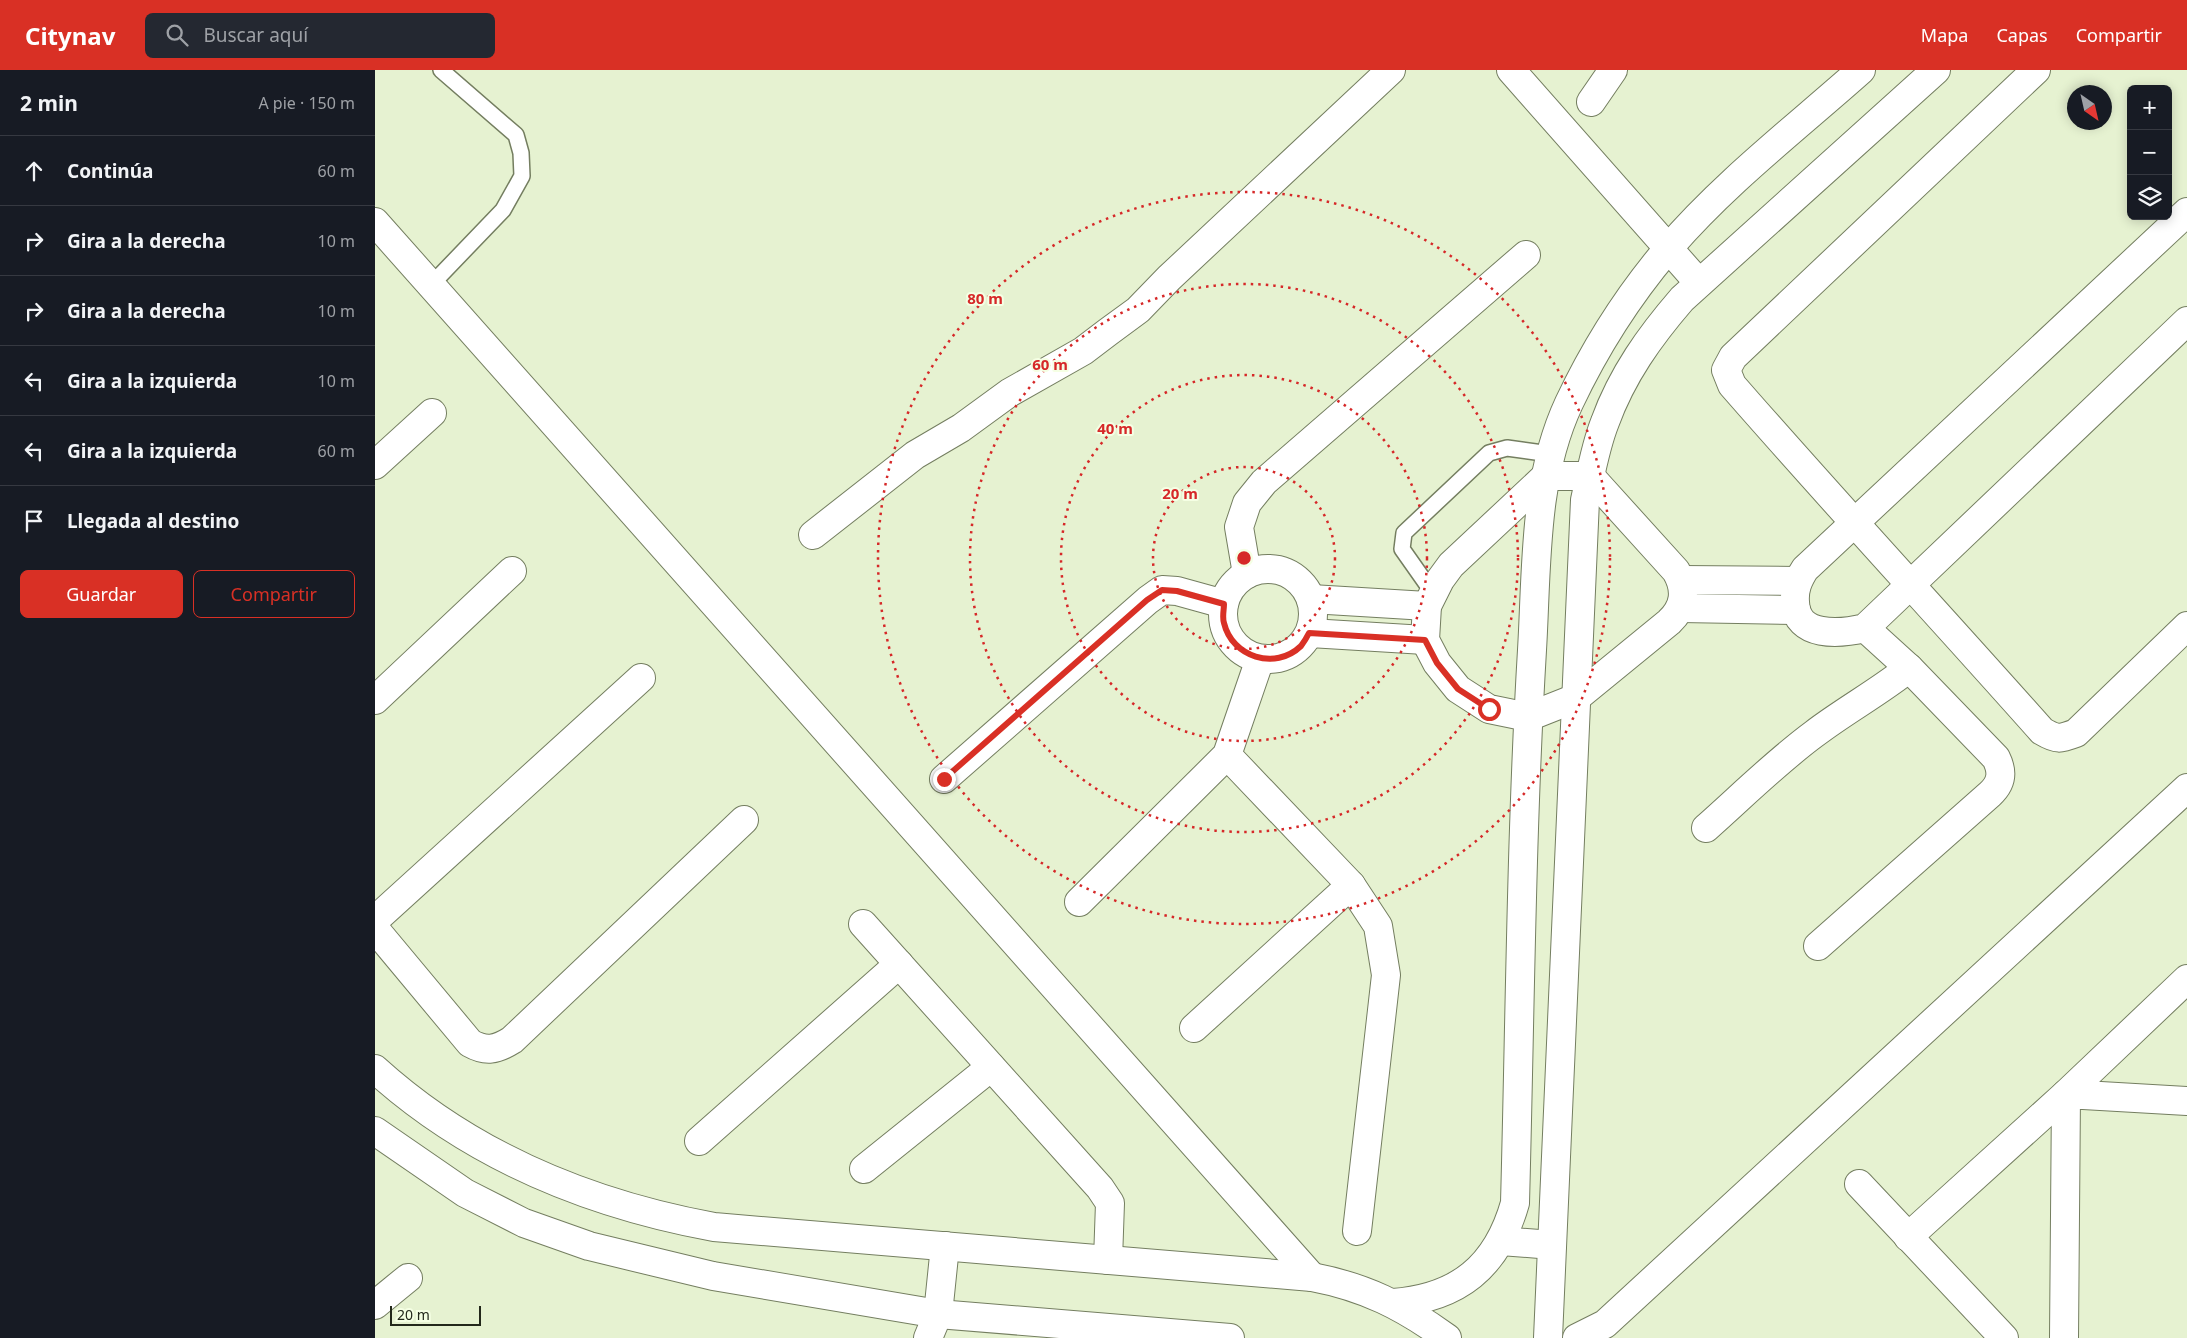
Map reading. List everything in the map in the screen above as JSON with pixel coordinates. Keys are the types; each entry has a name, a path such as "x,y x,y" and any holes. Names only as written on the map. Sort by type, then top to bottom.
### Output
{"street":[{"path":"813,535 915,455 961,428 1009,394 1083,351 1138,310 1169,278 1391,70"},
{"path":"1511,70 1699,282"},
{"path":"1591,102 1613,70"},
{"path":"1393,1303 1415,1301 1430,1297 1457,1286 1475,1272 1489,1258 1501,1241 1515,1203 1528,717 1538,526 1548,465 1569,404 1607,332 1637,288 1668,248 1707,207 1861,70"},
{"path":"1548,1338 1585,500 1605,422 1621,385 1639,354 1659,326 1699,282 1936,70"},
{"path":"2035,70 1728,363 1726,370 1732,385 1854,524 1911,583 2041,731 2059,739 2076,733 2187,626"},
{"path":"2187,212 1805,569 1797,581 1795,594 1798,616 1806,625 1816,630 1839,633 1865,628 2187,321"},
{"path":"375,222 1312,1277"},
{"path":"1247,574 1239,527 1247,503 1263,482 1526,256"},
{"path":"375,465 433,413"},
{"path":"1548,465 1590,476 1676,571 1683,589 1681,608 1669,622 1576,698 1528,717 1489,709 1458,689 1437,663 1425,640 1430,599 1451,565 1548,465"},
{"path":"1264,569 1279,570 1293,576 1299,581 1311,599 1314,616 1309,633 1301,645 1289,654 1275,659 1259,659 1243,652 1230,639 1223,622 1224,604 1232,587 1247,574 1264,569"},
{"path":"375,700 512,571"},
{"path":"1681,580 1797,581"},
{"path":"944,779 1147,600 1162,590 1177,591 1224,604"},
{"path":"1311,599 1430,599"},
{"path":"1681,608 1796,610"},
{"path":"1818,946 1997,788 2001,779 2001,768 1996,758 1909,668 1865,628"},
{"path":"1309,633 1425,640"},
{"path":"1079,902 1227,756 1259,659"},
{"path":"1706,828 1812,735 1855,704 1889,684 1909,668"},
{"path":"375,920 641,678"},
{"path":"1227,756 1351,885 1378,926 1386,975 1357,1231"},
{"path":"1577,1338 1605,1324 2187,788"},
{"path":"375,929 470,1043 479,1048 489,1050 501,1047 512,1040 744,820"},
{"path":"1193,1028 1351,885"},
{"path":"863,924 1100,1188 1110,1203 1108,1260"},
{"path":"699,1141 899,964"},
{"path":"1908,1237 2066,1094 2187,979"},
{"path":"864,1169 991,1067"},
{"path":"375,1069 422,1107 462,1134 503,1158 571,1188 629,1208 714,1227 1312,1277 1340,1282 1367,1291 1393,1303 1447,1338"},
{"path":"2066,1094 2187,1101"},
{"path":"2064,1338 2066,1094"},
{"path":"375,1131 465,1193 524,1223 589,1246 933,1326 1230,1338"},
{"path":"1859,1184 2004,1338"},
{"path":"1501,1241 1552,1246"},
{"path":"933,1326 945,1246"},
{"path":"375,1305 408,1278"}],"lane":[{"path":"430,286 503,210 522,176 521,153 515,134 441,70"},
{"path":"1430,599 1402,549 1403,533 1489,453 1507,448 1548,465"}],"route":[{"path":"944,779 1147,600 1162,590 1177,591 1224,604 1223,622 1230,639 1243,652 1259,659 1275,659 1289,654 1301,645 1309,633 1425,640 1437,663 1458,689 1489,709"}]}
